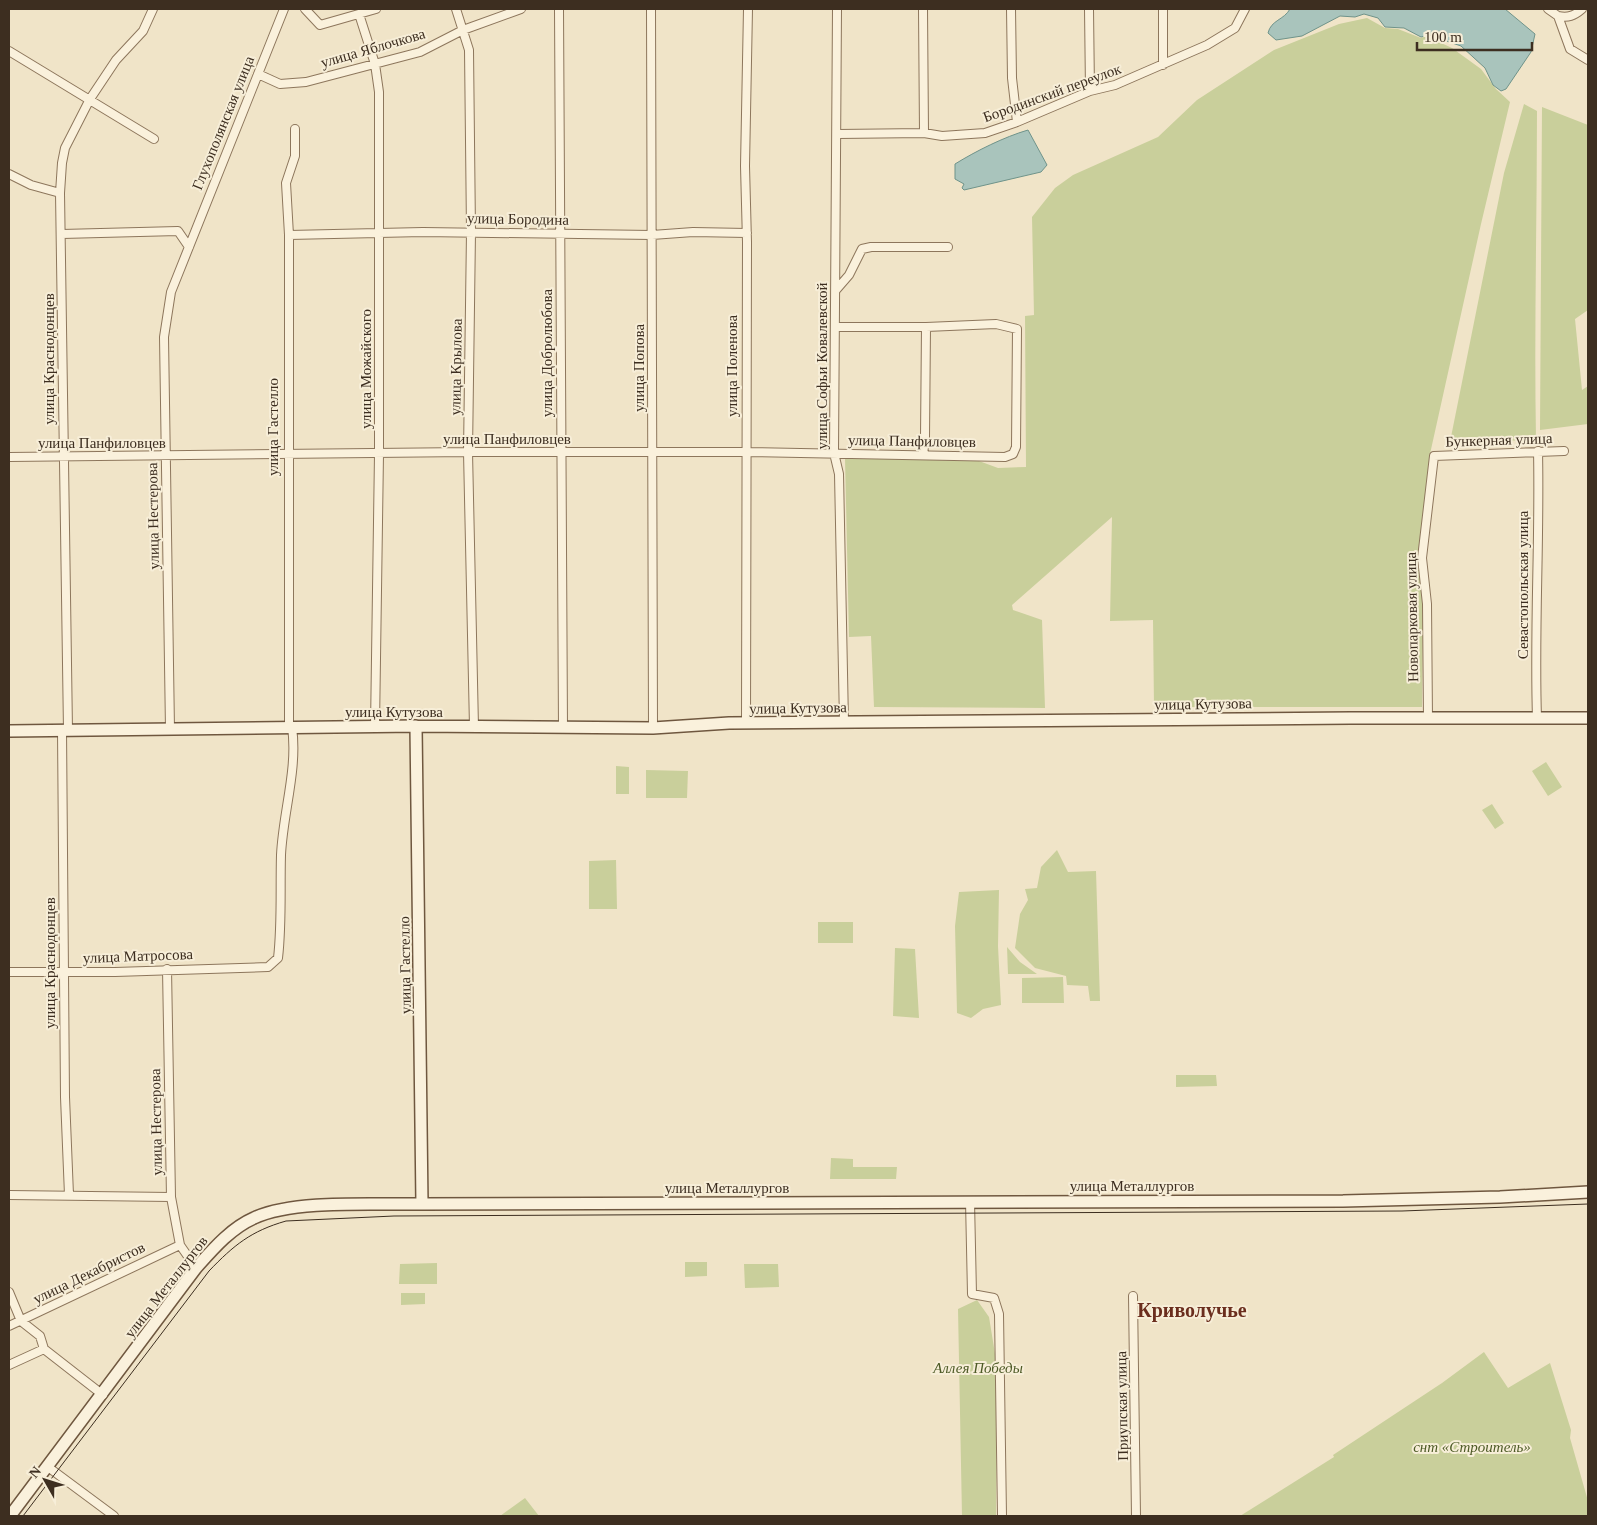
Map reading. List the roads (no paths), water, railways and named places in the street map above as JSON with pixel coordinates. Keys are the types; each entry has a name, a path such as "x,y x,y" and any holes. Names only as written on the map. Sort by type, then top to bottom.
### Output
{"main road":[{"name":"улица Кутузова","path":"9,731 375,726 653,728 844,722 1588,718"},
{"name":"улица Гастелло","path":"416,726 422,1204"},
{"name":"улица Металлургов","path":"10,1516 103,1395 196,1268 215,1246 231,1233 252,1219 268,1212 316,1206 422,1204 1342,1201 1500,1197 1588,1192"}],"street":[{"name":"улица Краснодонцев","path":"69,1195 65,1097 64,972 65,730 62,234 60,193 62,163 65,148 90,99 116,60 143,31 153,9"},
{"name":"Глухополянская улица","path":"189,247 284,9"},
{"path":"305,9 320,25 376,9"},
{"name":"улица Крылова","path":"456,9 469,50 471,232 468,452 474,727"},
{"name":"улица Яблочкова","path":"258,74 280,84 306,82 420,52 463,30 521,9"},
{"name":"улица Добролюбова","path":"559,9 563,728"},
{"name":"улица Попова","path":"651,9 653,728"},
{"name":"улица Поленова","path":"746,724 745,452 747,233 745,166 748,9"},
{"name":"улица Софьи Ковалевской","path":"837,9 838,134 834,453 840,474 844,722"},
{"path":"923,9 924,133"},
{"path":"1012,9 1012,78 1017,122"},
{"path":"1089,9 1090,91"},
{"path":"1163,9 1163,65"},
{"name":"Бородинский переулок","path":"838,134 924,133 942,136 985,133 1017,122 1090,91 1115,85 1206,45 1235,28 1245,9"},
{"path":"1548,9 1558,16 1566,18 1582,9"},
{"name":"улица Можайского","path":"359,14 375,64 379,92 379,454 375,726"},
{"path":"1558,16 1570,49 1588,60"},
{"path":"9,51 154,139"},
{"name":"улица Гастелло","path":"268,967 278,958 279,953 281,854 291,766 295,751 290,727 289,235 286,184 295,156 295,129"},
{"path":"9,174 31,185 60,193"},
{"path":"62,234 178,231 189,247"},
{"name":"улица Бородина","path":"289,235 471,232 652,235 693,232 747,233"},
{"name":"улица Нестерова","path":"170,729 164,337 171,292 189,247"},
{"path":"836,290 850,274 862,249 871,247 948,247"},
{"name":"улица Панфиловцев","path":"9,457 166,457 468,452 745,452 1005,457 1013,454 1016,447 1017,329 996,324 926,327"},
{"path":"836,327 926,327 926,437 923,455"},
{"name":"Бункерная улица","path":"1434,456 1538,451 1564,452"},
{"name":"Севастопольская улица","path":"1537,718 1540,545 1538,451"},
{"name":"Новопарковая улица","path":"1428,719 1427,604 1422,558 1434,456"},
{"name":"улица Матросова","path":"9,972 268,967"},
{"name":"улица Нестерова","path":"167,969 171,1197 180,1244 196,1268"},
{"path":"9,1195 171,1197"},
{"path":"970,1201 972,1294 994,1298 999,1314 1002,1516"},
{"name":"улица Декабристов","path":"9,1326 180,1244"},
{"path":"9,1292 21,1321 40,1336 44,1349 103,1395"},
{"name":"Приупская улица","path":"1133,1296 1136,1516"},
{"path":"9,1365 44,1349"},
{"path":"48,1467 114,1516"}],"water":[{"path":"1290,9 1505,9 1535,34 1531,52 1506,89 1501,91 1493,85 1485,68 1461,46 1429,35 1421,37 1404,28 1385,27 1378,18 1364,14 1355,17 1340,16 1302,36 1276,40 1268,33 1272,25"},
{"path":"1028,130 1047,165 1041,172 964,190 962,188 964,184 955,179 955,164 1009,136"}],"tram line":[{"path":"23,1516 209,1271 235,1246 253,1234 286,1221 394,1216 1402,1211 1588,1204"}],"district":[{"name":"Криволучье","path":"1192,1310"}],"park label":[{"name":"Аллея Победы","path":"978,1368"},
{"name":"снт «Строитель»","path":"1472,1447"}]}
